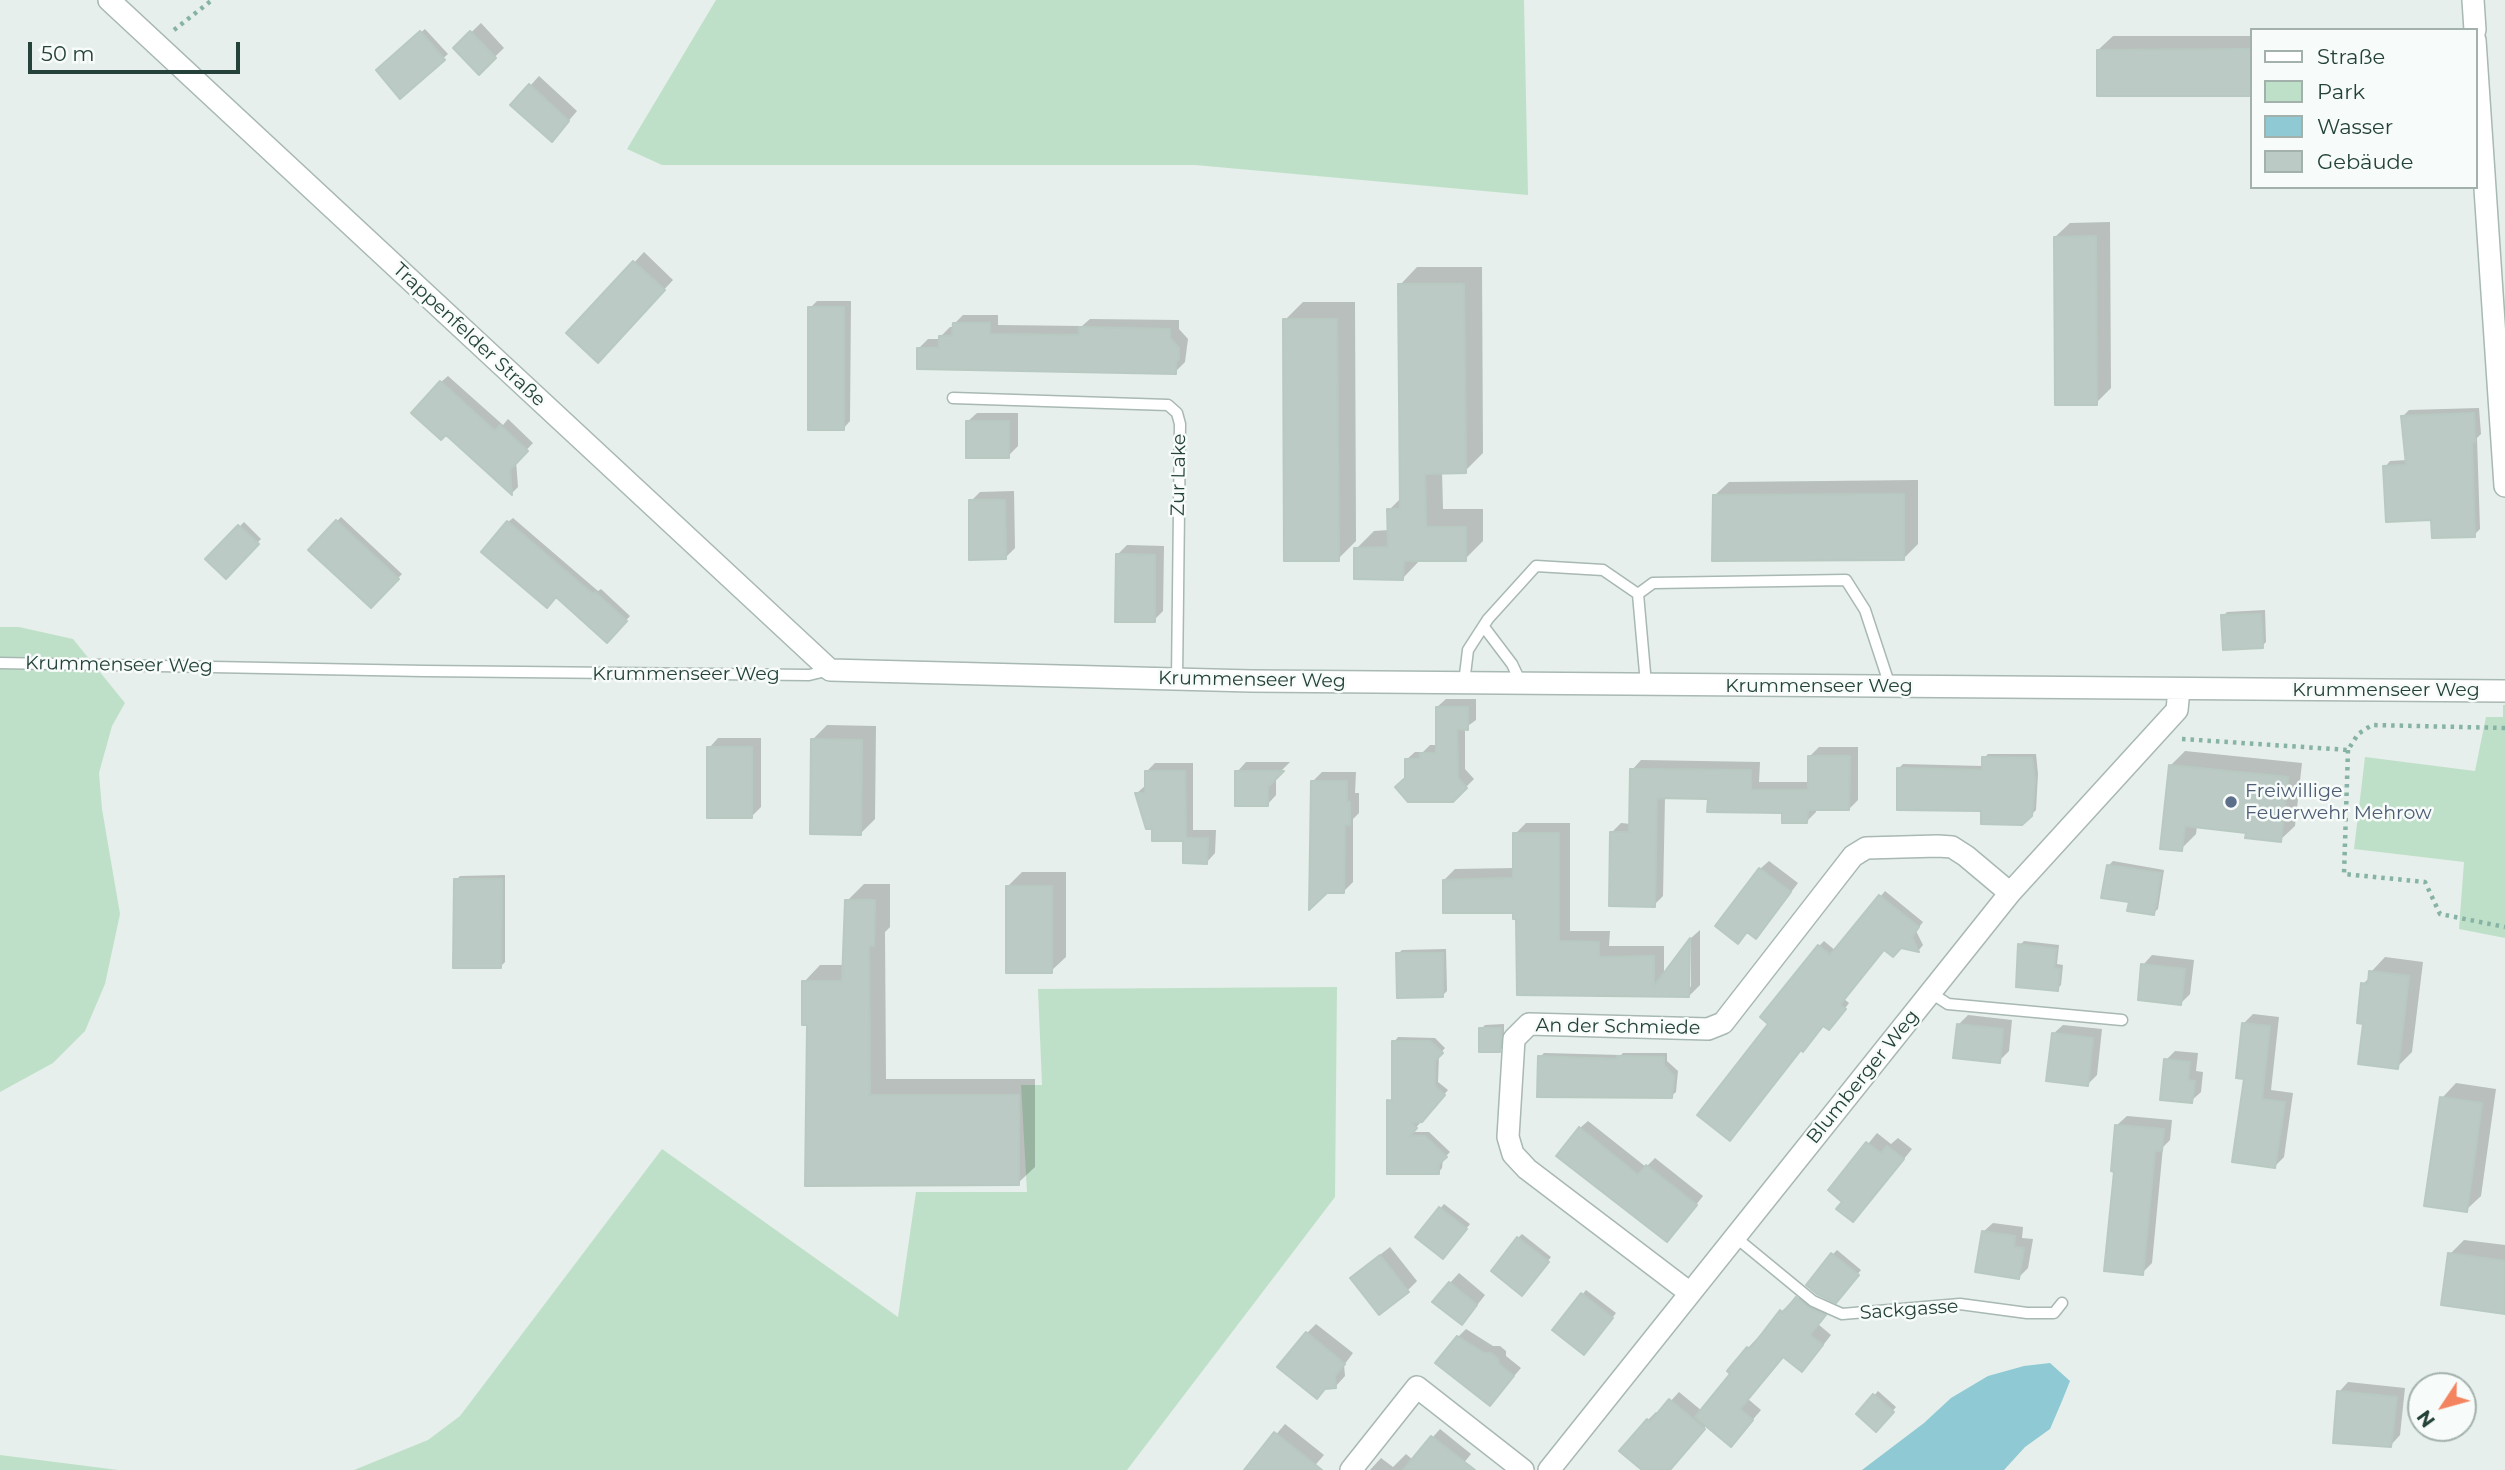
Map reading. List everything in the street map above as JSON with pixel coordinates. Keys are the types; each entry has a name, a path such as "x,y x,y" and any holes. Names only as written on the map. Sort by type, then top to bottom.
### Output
{"street":[{"name":"Trappenfelder Straße","path":"109,0 830,670"},
{"path":"2473,0 2475,28"},
{"path":"2477,70 2505,486"},
{"name":"Krummenseer Weg","path":"830,670 1177,680 2505,691"},
{"name":"Blumberger Weg","path":"1549,1470 2010,893 2177,710 2179,690"},
{"name":"An der Schmiede","path":"1690,1293 1527,1169 1513,1154 1508,1137 1514,1039 1529,1024 1707,1029 1723,1023 1853,856 1866,848 1952,847 2010,893"},
{"path":"1351,1470 1417,1387 1523,1470"}],"lane":[{"name":"Zur Lake","path":"953,398 1168,405 1177,413 1180,424 1177,680"},
{"path":"1464,683 1468,650 1488,620 1536,566 1604,570 1638,594 1646,684"},
{"path":"1638,594 1653,583 1846,580 1866,610 1890,686"},
{"path":"1484,627 1512,664 1521,683"},
{"name":"Krummenseer Weg","path":"0,663 808,675 830,670"},
{"path":"1931,993 1948,1004 2122,1020"},
{"name":"Sackgasse","path":"1734,1236 1813,1301 1842,1314 1960,1304 2027,1313 2054,1313 2062,1303"}],"path":[{"path":"157,44 212,0"},
{"path":"2505,728 2372,725 2358,734 2348,750 2344,874 2424,882 2440,914 2505,927"},
{"path":"2152,737 2348,750"}],"green space":[{"path":"716,0 1524,0 1528,195 1195,165 662,165 627,149"},
{"path":"0,627 19,627 73,639 125,703 112,726 99,773 102,809 120,914 105,984 85,1031 53,1063 0,1092"},
{"path":"2503,705 2505,938 2459,929 2464,862 2354,849 2365,757 2475,771 2486,717 2503,717"},
{"path":"1337,987 1335,1197 1127,1470 354,1470 428,1440 460,1416 662,1149 898,1317 916,1192 1027,1192 1021,1085 1042,1085 1038,989"},
{"path":"0,1455 118,1470 0,1470"}],"water":[{"path":"2050,1363 2070,1381 2050,1429 2025,1447 2004,1470 1862,1470 1924,1423 1951,1398 1988,1376 2024,1366"}],"building":[{"path":"420,31 445,60 400,99 376,70"},
{"path":"470,31 496,58 479,75 453,48"},
{"path":"2250,49 2250,96 2097,96 2097,50"},
{"path":"529,84 569,121 552,142 510,105"},
{"path":"2096,236 2097,405 2055,405 2054,237"},
{"path":"633,261 665,290 598,363 566,333"},
{"path":"1398,284 1464,284 1466,473 1425,474 1426,527 1466,527 1466,561 1404,561 1403,580 1354,579 1354,548 1388,547 1387,509 1400,509"},
{"path":"808,307 844,307 844,430 808,430"},
{"path":"1283,319 1337,319 1339,561 1284,561"},
{"path":"953,323 990,323 990,334 1079,335 1079,327 1170,329 1170,338 1179,348 1179,359 1176,362 1176,374 917,369 917,348 939,348 939,336 952,336"},
{"path":"440,381 495,431 500,425 528,451 510,470 512,495 446,435 441,440 411,413"},
{"path":"2474,413 2475,442 2472,442 2475,537 2432,538 2431,520 2386,522 2383,466 2406,465 2401,416"},
{"path":"966,421 1009,421 1009,458 966,458"},
{"path":"1904,494 1904,560 1712,561 1713,495"},
{"path":"969,500 1005,500 1006,559 969,560"},
{"path":"336,520 399,579 371,608 308,550"},
{"path":"507,521 627,621 607,643 556,597 547,608 481,552"},
{"path":"238,525 259,544 226,579 205,559"},
{"path":"1116,554 1155,555 1155,622 1115,622"},
{"path":"2261,614 2263,648 2223,650 2221,615"},
{"path":"1436,707 1468,707 1468,730 1457,729 1458,778 1467,788 1453,802 1408,802 1395,787 1405,778 1405,759 1420,759 1420,753 1436,753"},
{"path":"811,739 862,740 861,835 810,834"},
{"path":"707,747 752,747 752,818 707,818"},
{"path":"1808,756 1850,756 1849,810 1808,810 1807,823 1782,823 1782,813 1707,812 1708,799 1657,798 1655,907 1609,906 1610,832 1629,832 1630,769 1751,770 1751,790 1808,790"},
{"path":"1982,757 2032,758 2035,780 2032,816 2022,825 1981,824 1981,811 1897,810 1897,768 1982,770"},
{"path":"2169,765 2288,777 2281,842 2245,838 2246,833 2185,826 2182,851 2160,849"},
{"path":"1145,771 1185,771 1186,838 1208,838 1207,864 1183,863 1183,841 1152,841 1152,829 1146,829 1135,793 1145,793"},
{"path":"1235,771 1284,771 1268,787 1268,806 1235,806"},
{"path":"1311,781 1347,781 1350,825 1345,825 1344,893 1327,893 1309,910"},
{"path":"1513,833 1559,833 1559,941 1599,942 1599,957 1654,956 1654,986 1690,938 1689,997 1517,995 1516,919 1513,919 1513,913 1443,913 1443,880 1513,878"},
{"path":"2107,865 2161,873 2154,915 2127,911 2129,902 2101,898"},
{"path":"1759,868 1791,892 1756,939 1747,932 1738,944 1715,926"},
{"path":"454,879 502,879 501,968 453,968"},
{"path":"1006,886 1052,886 1052,973 1006,973"},
{"path":"1879,895 1919,927 1912,937 1919,952 1901,948 1893,957 1884,950 1840,1005 1846,1009 1829,1030 1823,1026 1803,1052 1801,1050 1730,1141 1697,1115 1768,1024 1760,1017 1818,945 1830,955"},
{"path":"845,900 875,900 874,946 869,946 870,1095 1019,1095 1019,1185 805,1186 807,1025 802,1025 802,981 842,981"},
{"path":"2018,944 2056,949 2054,968 2060,969 2058,991 2016,987"},
{"path":"1396,953 1443,953 1443,997 1397,998"},
{"path":"2141,964 2185,969 2181,1005 2138,1000"},
{"path":"2369,971 2409,976 2398,1069 2358,1064 2363,1024 2357,1023 2361,983 2368,984"},
{"path":"2242,1023 2270,1026 2262,1099 2285,1102 2275,1168 2232,1162 2244,1079 2236,1078"},
{"path":"1957,1024 2003,1029 2000,1063 1953,1058"},
{"path":"1479,1028 1501,1028 1500,1052 1479,1052"},
{"path":"2052,1033 2093,1038 2088,1086 2046,1081"},
{"path":"1392,1041 1430,1041 1443,1053 1435,1061 1435,1086 1445,1095 1422,1122 1411,1123 1417,1128 1410,1136 1425,1136 1447,1157 1439,1164 1439,1174 1387,1174 1387,1100 1392,1101"},
{"path":"1538,1056 1617,1059 1617,1056 1664,1057 1664,1065 1674,1076 1672,1098 1537,1097"},
{"path":"2164,1059 2190,1062 2188,1080 2195,1081 2192,1103 2160,1100"},
{"path":"2440,1097 2482,1103 2467,1212 2424,1206"},
{"path":"2115,1125 2164,1129 2162,1151 2155,1151 2143,1275 2104,1271 2114,1172 2111,1171"},
{"path":"1579,1127 1638,1175 1646,1165 1697,1205 1667,1242 1556,1156"},
{"path":"1866,1142 1881,1153 1887,1146 1904,1159 1853,1222 1836,1209 1842,1202 1828,1190"},
{"path":"1439,1207 1467,1229 1443,1259 1415,1237"},
{"path":"1982,1231 2015,1236 2014,1247 2024,1248 2019,1279 1975,1272"},
{"path":"1517,1237 1549,1262 1522,1296 1491,1271"},
{"path":"1831,1253 1859,1275 1836,1303 1806,1285"},
{"path":"2448,1253 2505,1261 2505,1314 2441,1305"},
{"path":"1380,1255 1409,1292 1379,1315 1350,1278"},
{"path":"1449,1282 1477,1305 1462,1325 1432,1302"},
{"path":"1581,1293 1613,1318 1584,1355 1552,1330"},
{"path":"1796,1297 1809,1308 1826,1315 1810,1335 1823,1345 1802,1372 1783,1357 1740,1409 1753,1420 1731,1447 1695,1417 1730,1374 1727,1371 1747,1347 1750,1349 1780,1310 1783,1313"},
{"path":"1306,1332 1345,1364 1335,1376 1336,1388 1325,1389 1317,1399 1277,1367"},
{"path":"1457,1336 1484,1353 1491,1353 1498,1359 1499,1364 1514,1376 1490,1406 1435,1363"},
{"path":"2337,1391 2397,1397 2391,1447 2333,1443"},
{"path":"1873,1394 1894,1412 1876,1432 1856,1414"},
{"path":"1669,1399 1705,1429 1670,1470 1642,1470 1619,1451 1647,1419 1650,1422"},
{"path":"1274,1432 1322,1470 1244,1470"},
{"path":"1431,1436 1475,1470 1403,1470"}],"place":[{"name":"Freiwillige Feuerwehr Mehrow","path":"2231,802"}]}
